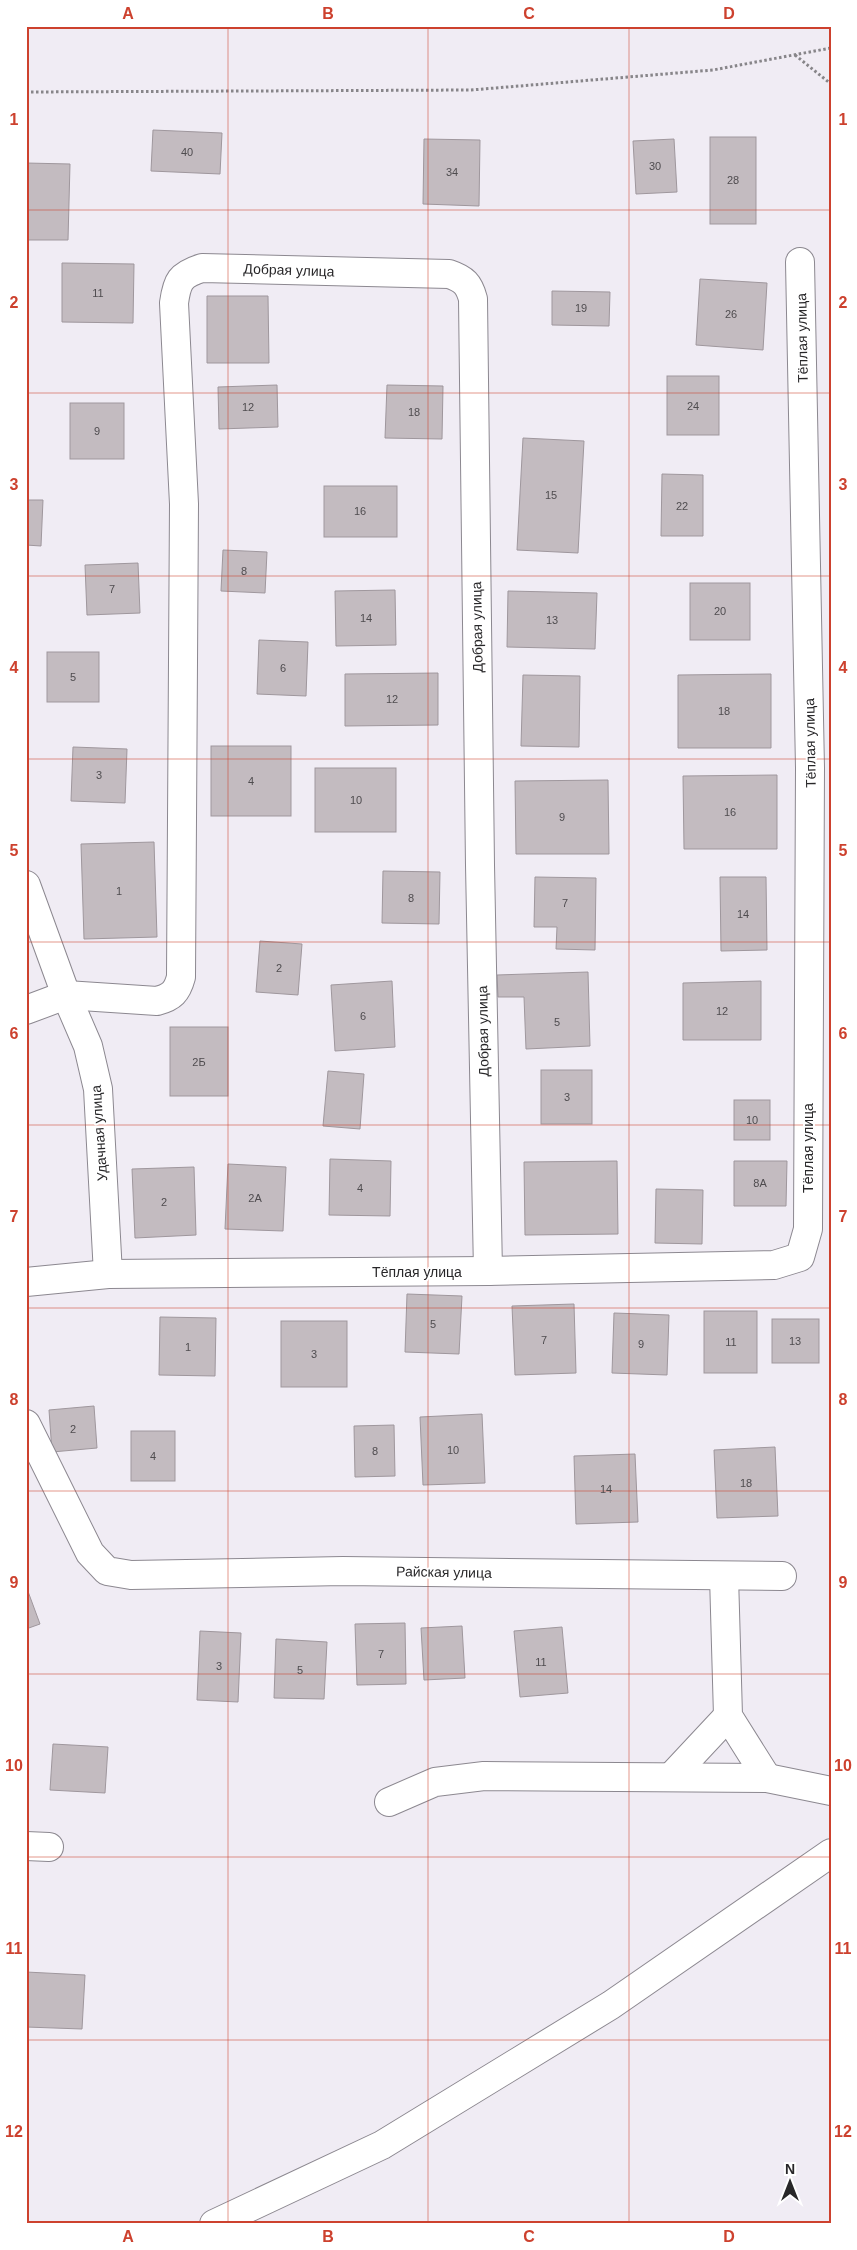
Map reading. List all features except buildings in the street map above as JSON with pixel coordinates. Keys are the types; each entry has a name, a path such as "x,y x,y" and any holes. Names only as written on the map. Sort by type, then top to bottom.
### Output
{"street":[{"name":"Тёплая улица","path":"26,1282 108,1274 488,1271 774,1265 800,1257 808,1229 810,768 800,262"},
{"name":"Добрая улица","path":"66,995 157,1001 169,998 178,989 181,977 184,504 174,303 176,285 187,273 202,268 449,274 461,278 470,287 474,299 480,874 488,1271"},
{"name":"Удачная улица","path":"26,885 66,995 88,1046 98,1089 108,1274"},
{"path":"26,1010 66,995"},
{"name":"Райская улица","path":"26,1424 90,1553 107,1571 131,1575 343,1571 782,1576"},
{"path":"724,1576 728,1716 767,1778"},
{"path":"671,1777 728,1716"},
{"path":"389,1802 434,1782 484,1776 767,1778 831,1791"},
{"path":"214,2224 382,2145 611,2005 831,1853"}],"path":[{"path":"26,92 471,90 713,70 831,48"},
{"path":"794,55 831,84"}]}
